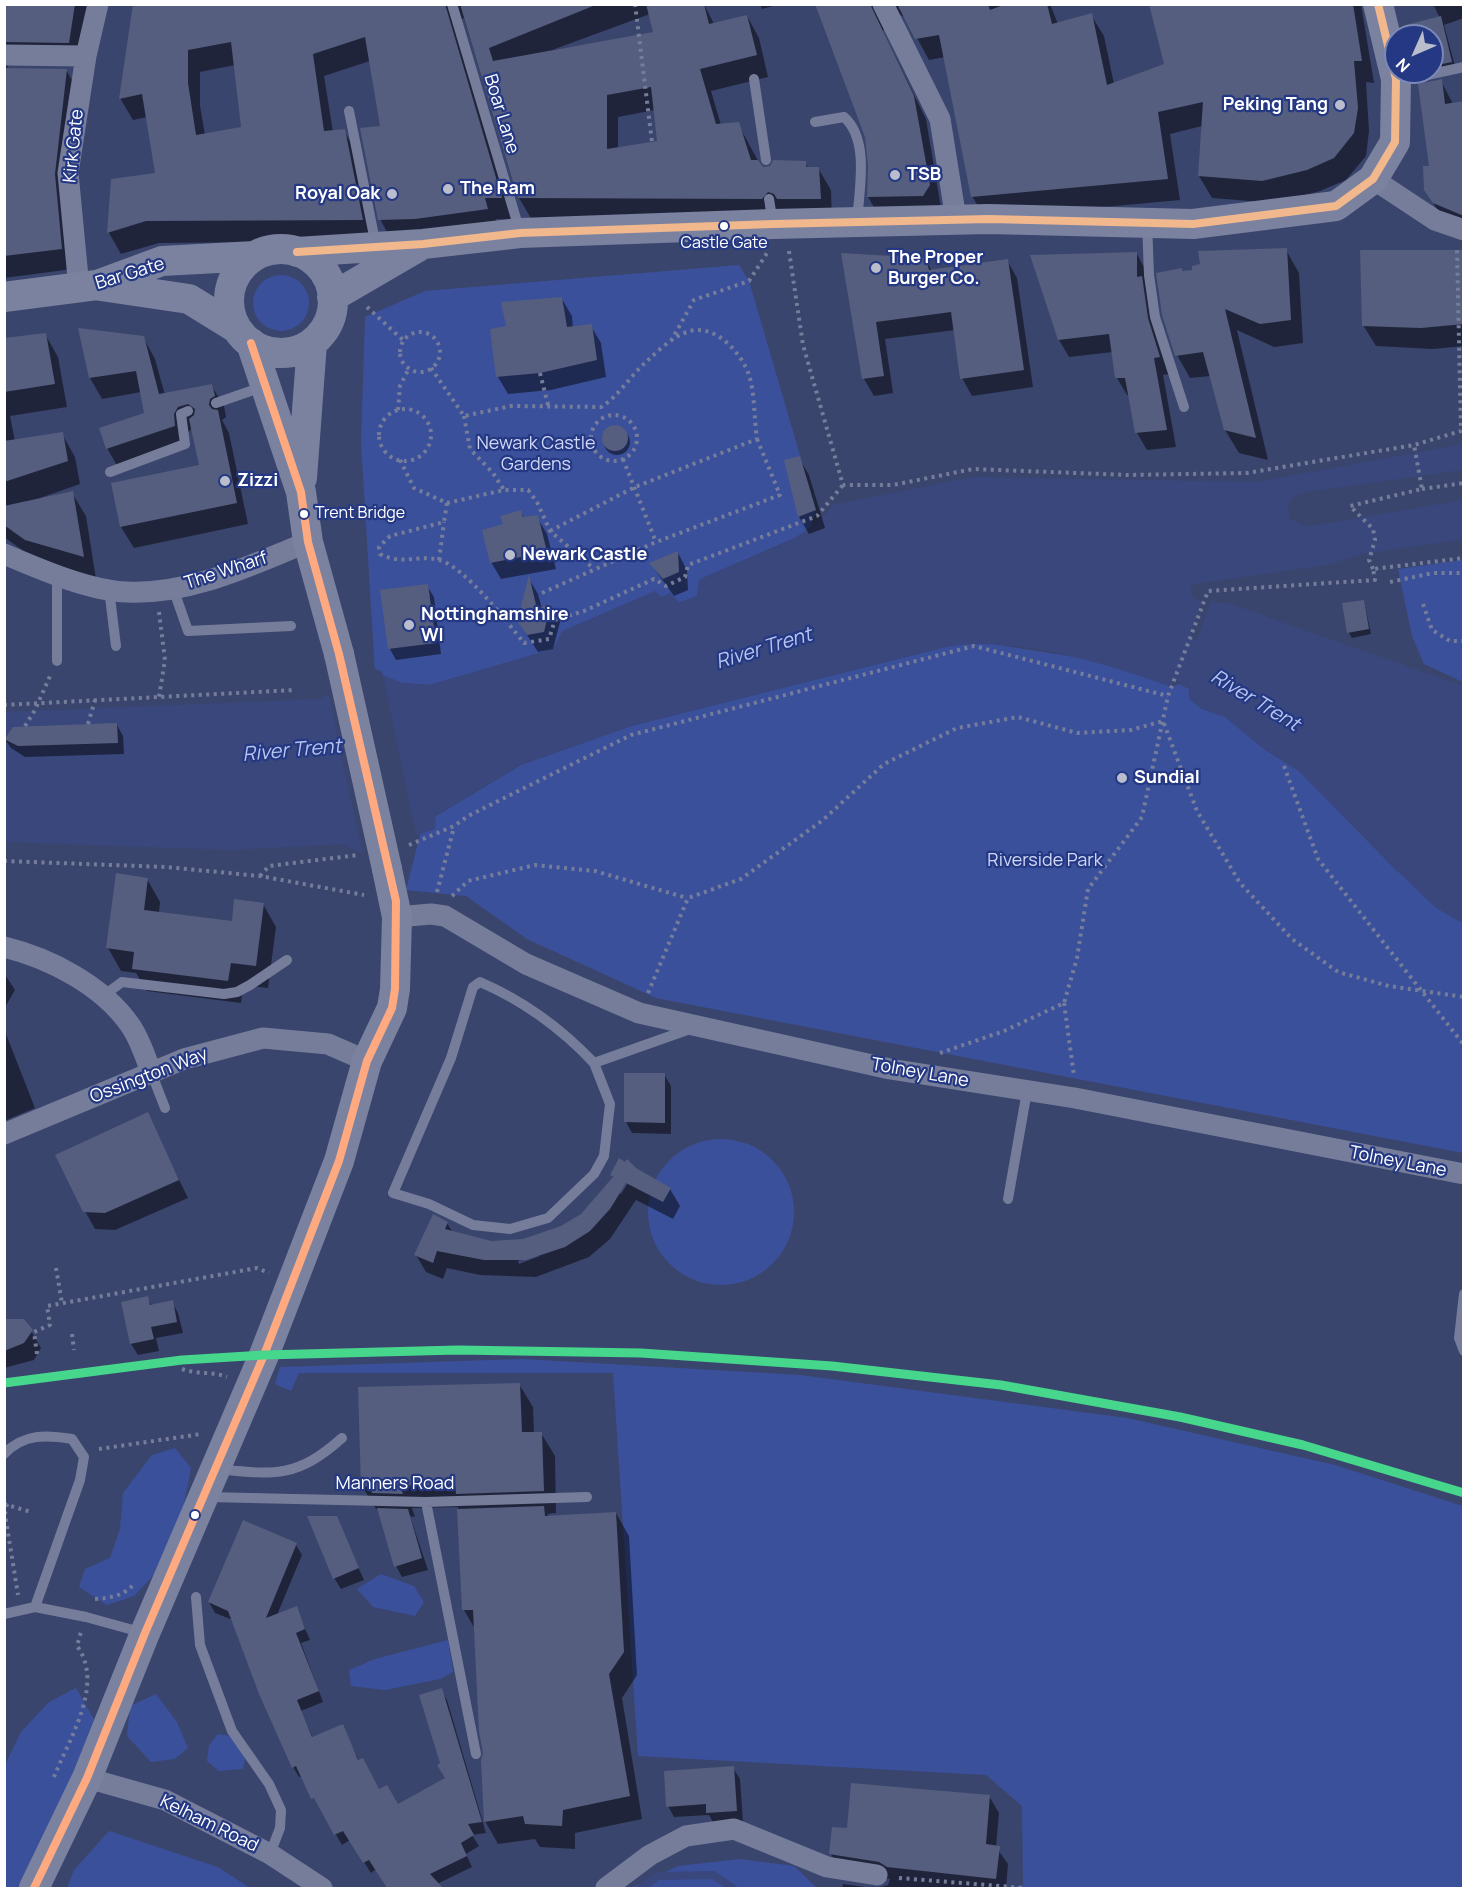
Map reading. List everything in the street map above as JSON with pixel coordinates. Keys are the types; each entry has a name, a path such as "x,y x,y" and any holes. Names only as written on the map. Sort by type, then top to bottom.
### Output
{"main road":[{"path":"1378,4 1384,30"},
{"path":"34,1888 87,1778 145,1633 250,1386 339,1161 367,1061 392,1008 395,989 396,909 339,654 308,542 300,492 265,386 230,313 229,296 233,280 242,266 255,256 276,250 297,252 423,244 520,233 776,216 858,222 956,219 1194,224 1336,206 1373,179 1395,142 1396,84"},
{"path":"88,287 189,299 265,351 281,353 297,351 312,343 323,332 340,293 423,244"},
{"path":"297,252 310,259 321,269 329,283 340,293"},
{"name":"Bar Gate","path":"4,297 88,287 162,261 255,256"},
{"path":"300,492 312,343"}],"street":[{"name":"Kirk Gate","path":"88,287 68,173 86,56 98,4"},
{"path":"883,4 940,119 956,219"},
{"path":"4,55 86,56"},
{"path":"1373,179 1435,220 1460,229"},
{"name":"The Wharf","path":"4,554 57,576 126,592 165,589 224,576 308,542"},
{"name":"Tolney Lane","path":"396,909 431,914 457,921 515,959 639,1013 890,1069 1075,1098 1464,1174"},
{"path":"4,947 58,968 103,996 131,1026 151,1072"},
{"name":"Ossington Way","path":"4,1134 184,1059 263,1038 328,1044 367,1061"},
{"name":"Kelham Road","path":"87,1778 165,1800 270,1854 322,1888"},
{"path":"606,1888 651,1855 686,1836 734,1829 827,1867 877,1875"}],"lane":[{"name":"Boar Lane","path":"452,4 520,233"},
{"path":"1444,71 1464,67"},
{"path":"754,79 766,160"},
{"path":"349,111 376,247"},
{"path":"815,122 844,117 853,125 860,150 858,222"},
{"path":"1147,223 1149,275 1155,316 1184,407"},
{"path":"216,403 265,386"},
{"path":"110,471 185,444 181,414 188,411"},
{"path":"57,576 57,661"},
{"path":"109,588 116,646"},
{"path":"165,589 188,631 291,626"},
{"path":"103,996 122,982 224,994 237,992 286,960"},
{"path":"480,982 504,992 547,1019 594,1063 610,1104 604,1156 594,1174 548,1218 510,1229 473,1225 429,1204 393,1193 451,1058 472,987 480,982"},
{"path":"594,1063 699,1026"},
{"path":"151,1072 165,1108"},
{"path":"1008,1199 1027,1091"},
{"path":"1464,1294 1459,1338 1464,1351"},
{"path":"4,1454 9,1449 41,1434 72,1439 84,1457 80,1480 35,1607"},
{"path":"214,1468 262,1474 292,1470 319,1458 342,1438"},
{"name":"Manners Road","path":"202,1497 426,1502 587,1497"},
{"path":"426,1502 476,1754"},
{"path":"196,1597 200,1645 232,1731 269,1784 281,1810 280,1828 270,1854"},
{"path":"4,1614 35,1607 86,1617 145,1633"}],"path":[{"path":"635,4 652,142"},
{"path":"670,342 694,300 749,282 776,216"},
{"path":"776,216 803,345 843,485"},
{"path":"843,485 893,485 973,470 1150,475 1247,473 1414,445 1461,431 1460,229"},
{"path":"340,293 404,341"},
{"path":"464,416 512,406 603,406 645,362 686,332 698,330 729,343 741,358 750,376 757,439 780,495 656,542 593,568 542,593"},
{"path":"417,332 430,334 435,338 440,351 436,364 420,372 409,368 401,357 404,341 417,332"},
{"path":"398,410 400,386 409,368"},
{"path":"431,368 464,416 470,449 494,473 504,490"},
{"path":"540,373 548,405"},
{"path":"603,406 606,417"},
{"path":"406,409 422,415 430,429 428,446 423,453 408,461 400,460 385,452 379,436 384,419 398,410 406,409"},
{"path":"606,417 624,417 635,427 637,442 634,449 623,459 608,460 602,457 593,445 593,430 596,424 606,417"},
{"path":"550,531 635,487 757,439"},
{"path":"1414,445 1422,489"},
{"path":"623,459 656,542"},
{"path":"400,460 414,488 447,503 504,490 528,490 537,502 550,531 593,568"},
{"path":"1075,1098 1072,1046 1064,1003 1077,957 1088,889 1142,817 1168,696 1208,591 1375,580 1369,557 1375,540 1373,530 1350,506 1422,489 1464,483"},
{"path":"444,522 390,536 380,547 380,554 393,561 439,560 476,585 524,643 549,639 555,620 584,611 654,579 666,586 685,577 688,565 818,516 843,485"},
{"path":"439,560 447,503"},
{"path":"1373,569 1464,558"},
{"path":"1390,582 1433,573 1464,573"},
{"path":"159,697 165,660 165,589"},
{"path":"1423,604 1432,630 1450,640 1464,641"},
{"path":"260,876 269,866 385,857 454,826 468,816 631,735 974,646 1168,696"},
{"path":"25,726 57,661"},
{"path":"4,705 295,690"},
{"path":"88,724 95,700"},
{"path":"431,914 468,881 535,865 595,871 688,898 741,879 823,820 884,764 957,728 1018,717 1077,733 1131,730 1163,721"},
{"path":"1163,721 1197,811 1240,883 1292,939 1338,972 1418,990 1464,997"},
{"path":"1284,766 1318,859 1418,990 1464,1045"},
{"path":"431,914 454,826"},
{"path":"4,861 166,867 260,876 396,909"},
{"path":"639,1013 688,898"},
{"path":"929,1057 1004,1030 1064,1003"},
{"path":"56,1268 62,1303"},
{"path":"37,1354 34,1332 50,1325 47,1306 256,1268 291,1283"},
{"path":"72,1334 75,1350"},
{"path":"182,1369 196,1374 218,1373 250,1386"},
{"path":"80,1451 201,1434 226,1441"},
{"path":"21,1611 4,1514 6,1504 31,1512"},
{"path":"50,1788 84,1703 88,1677 84,1655 77,1646 93,1600 128,1592 139,1580"},
{"path":"877,1875 1025,1888"}],"green space":[{"name":"Newark Castle Gardens","path":"739,265 749,281 816,510 811,526 799,536 699,580 697,596 553,649 430,685 402,683 375,672 361,443 365,317 425,291"},
{"path":"281,275 292,277 301,283 307,292 309,303 307,314 301,323 292,329 281,331 270,329 261,323 255,314 253,303 255,292 261,283 270,277"},
{"path":"1464,560 1463,682 1424,664 1412,636 1398,569"},
{"name":"Riverside Park","path":"980,642 1100,661 1172,687 1180,684 1189,689 1190,700 1202,709 1225,717 1264,749 1299,771 1396,870 1453,918 1463,923 1463,1153 656,998 527,939 466,896 406,890 420,835 436,816 521,765 631,726 950,646"},
{"path":"721,1139 735,1140 749,1145 762,1151 773,1160 782,1171 788,1184 793,1198 793,1226 788,1240 782,1253 773,1264 762,1273 749,1279 735,1284 721,1285 707,1284 693,1279 680,1273 669,1264 660,1253 654,1240 649,1226 648,1212 649,1198 654,1184 660,1171 669,1160 680,1151 693,1145 707,1140"},
{"path":"522,1359 800,1375 1127,1418 1335,1465 1463,1506 1463,1888 1008,1888 1023,1885 1022,1806 986,1775 638,1756 613,1373 299,1373 291,1391 275,1384 280,1367"},
{"path":"175,1448 191,1468 177,1540 152,1577 134,1596 107,1605 79,1587 85,1569 110,1558 120,1529 123,1493 152,1455"},
{"path":"381,1574 414,1586 424,1602 415,1616 373,1607 357,1589"},
{"path":"448,1640 453,1672 440,1679 385,1690 351,1686 349,1670 375,1659"},
{"path":"76,1688 98,1726 26,1888 5,1888 4,1767 21,1732 49,1702"},
{"path":"156,1694 177,1722 188,1748 175,1759 151,1762 127,1736 130,1706"},
{"path":"218,1734 237,1737 247,1749 243,1769 219,1771 207,1761 209,1745"},
{"path":"109,1831 218,1867 250,1888 67,1888 74,1870"},
{"path":"739,1859 794,1866 817,1888 631,1888 678,1866"}],"water":[{"path":"1463,444 1463,470 1306,492 1294,496 1287,506 1290,519 1306,527 1463,500 1463,539 1362,554 1327,565 1194,584 1190,588 1192,595 1195,599 1202,601 1172,687 1120,669 1062,654 1005,645 950,646 631,726 521,765 436,816 435,829 362,854 344,844 232,850 5,842 5,712 320,699 375,672 402,683 430,685 553,649 562,631 655,591 661,597 670,593 680,603 697,596 699,580 791,540 808,530 833,505 974,477 1257,482"},
{"path":"1211,602 1231,604 1463,686 1463,923 1436,908 1299,771 1264,749 1225,717 1202,709 1190,700 1189,689 1180,684"}],"pier":[{"path":"376,669 382,672 417,839 363,857 328,691"}],"building":[{"path":"4,4 75,4 69,43 4,42"},
{"path":"133,4 445,4 502,198 485,198 488,209 415,219 378,220 360,128 380,126 365,37 313,54 324,131 345,129 363,220 146,221 107,233 111,179 155,173 142,94 119,99","holes":["231,42 241,127 196,135 188,83 188,50"]},
{"path":"460,4 598,4 489,48 493,61 653,32 646,4 704,4 709,24 747,15 757,55 700,69 716,124 739,122 751,160 758,160 763,167 770,166 773,160 806,161 806,167 819,167 821,199 777,199 774,194 768,192 762,199 518,198","holes":["651,87 657,141 607,149 607,95"]},
{"path":"815,4 870,4 914,96 930,185 923,196 867,197 868,166 865,137"},
{"path":"897,4 988,4 990,10 1006,4 1047,4 1052,24 1092,13 1107,85 1164,64 1149,4 1353,4 1362,61 1354,61 1358,108 1354,133 1334,158 1307,170 1262,181 1198,176 1203,102 1158,112 1168,179 971,197 939,35 915,39"},
{"path":"1441,16 1443,24 1409,24"},
{"path":"1444,29 1452,62 1444,64"},
{"path":"4,68 67,69 55,174 62,249 4,256"},
{"path":"1418,84 1443,84 1445,104 1464,101 1464,216 1433,203 1424,190 1423,166 1429,166"},
{"path":"1287,248 1291,320 1260,324 1225,309 1256,438 1224,430 1203,352 1175,356 1162,315 1156,273 1182,268 1182,271 1192,270 1192,266 1200,264 1198,251"},
{"path":"1360,250 1464,250 1464,324 1421,328 1362,326"},
{"path":"1137,252 1137,277 1142,276 1148,318 1160,357 1154,358 1167,430 1135,433 1125,378 1115,378 1109,334 1058,340 1030,255"},
{"path":"841,253 926,258 929,270 1008,259 1024,370 960,379 951,312 876,322 884,376 862,379"},
{"path":"562,297 567,327 592,324 597,360 540,373 496,377 490,329 506,326 501,302"},
{"path":"78,328 144,336 159,394 212,384 215,396 210,399 209,405 212,409 218,410 237,503 120,527 111,483 199,465 189,419 194,415 195,409 188,404 178,407 174,414 175,426 106,449 99,428 144,413 136,371 89,378"},
{"path":"46,333 55,384 4,392 4,338"},
{"path":"615,425 624,429 628,438 624,447 615,451 606,447 602,438 606,429"},
{"path":"63,432 68,461 4,482 4,441"},
{"path":"800,456 816,510 798,517 784,460"},
{"path":"73,491 84,557 25,540 4,525 4,506"},
{"path":"521,510 523,517 538,515 547,552 490,563 482,530 503,524 500,516"},
{"path":"678,551 679,572 663,579 649,563"},
{"path":"529,575 537,609 551,603 544,632 527,635 517,621"},
{"name":"Nottinghamshire WI","path":"428,584 436,643 388,649 380,590"},
{"path":"1364,600 1369,629 1347,633 1342,603"},
{"path":"117,723 118,743 18,746 4,739 13,727"},
{"path":"116,873 148,878 144,910 232,921 234,899 264,903 256,966 231,963 228,981 132,969 134,952 106,948"},
{"path":"624,1073 665,1073 665,1123 624,1122"},
{"path":"148,1112 179,1180 105,1213 83,1212 55,1155"},
{"path":"619,1158 625,1162 627,1159 636,1168 671,1188 663,1202 626,1183 610,1209 590,1231 565,1247 526,1260 484,1260 437,1251 433,1263 414,1255 433,1214 448,1222 445,1229 491,1241 523,1239 561,1226 581,1214 613,1177 610,1175"},
{"path":"148,1296 150,1305 173,1300 177,1322 151,1327 154,1339 130,1344 121,1302"},
{"path":"4,1319 24,1319 33,1330 24,1343 4,1351"},
{"path":"520,1383 522,1432 542,1432 544,1491 456,1494 455,1484 400,1486 403,1494 372,1493 370,1486 361,1487 358,1387"},
{"path":"544,1506 545,1516 616,1512 624,1652 609,1674 630,1796 563,1810 562,1826 525,1824 523,1816 484,1822 481,1760 483,1753 479,1732 473,1610 462,1610 457,1509"},
{"path":"377,1508 408,1509 422,1558 394,1567"},
{"path":"307,1516 337,1516 359,1568 333,1579"},
{"path":"243,1520 297,1543 266,1618 297,1606 305,1629 296,1633 319,1691 297,1700 312,1737 343,1724 358,1760 363,1758 379,1789 387,1785 398,1804 445,1778 437,1765 440,1763 419,1695 442,1688 482,1822 468,1824 474,1835 461,1843 467,1856 430,1874 443,1888 387,1888 369,1860 363,1863 343,1831 334,1835 314,1798 311,1799 296,1766 292,1768 259,1694 228,1611 208,1602"},
{"path":"734,1766 737,1811 706,1813 706,1804 666,1807 664,1771"},
{"path":"851,1783 990,1795 986,1844 1000,1846 996,1879 887,1867 879,1862 829,1854 832,1827 847,1828"}],"waterway":[{"name":"River Trent","path":"1128,626 1242,693"},
{"path":"641,1888 658,1876 713,1875 733,1888"}],"transit line":[{"path":"297,252 423,244 520,233 773,224 989,219 1193,224 1336,206 1373,179 1395,142 1396,79 1378,4"},
{"path":"34,1888 87,1778 145,1633 264,1355 339,1161 367,1061 392,1008 395,989 396,901 339,654 308,542 301,492 251,343"},
{"path":"4,1383 182,1360 264,1355 458,1350 641,1353 832,1366 1001,1385 1180,1417 1303,1445 1464,1493"}],"place":[{"name":"Peking Tang","path":"1340,105"},
{"name":"TSB","path":"895,175"},
{"name":"The Ram","path":"448,189"},
{"name":"Royal Oak","path":"392,194"},
{"name":"Castle Gate","path":"724,226"},
{"name":"The Proper Burger Co.","path":"876,268"},
{"name":"Zizzi","path":"225,481"},
{"name":"Trent Bridge","path":"304,514"},
{"name":"Newark Castle","path":"510,555"},
{"name":"Nottinghamshire WI","path":"409,625"},
{"name":"Sundial","path":"1122,778"}]}
